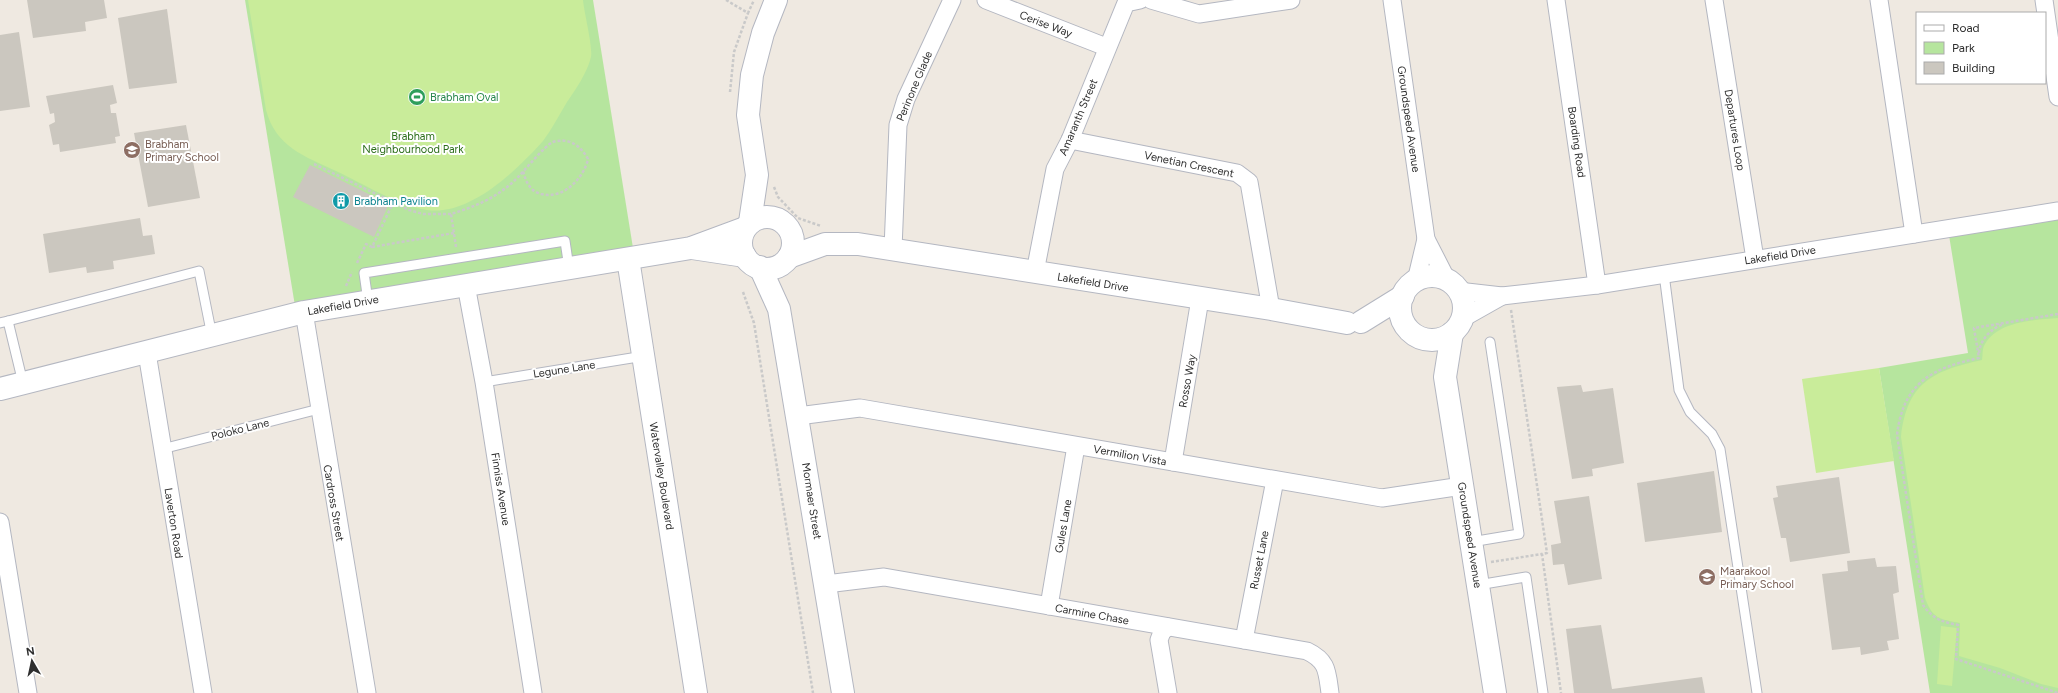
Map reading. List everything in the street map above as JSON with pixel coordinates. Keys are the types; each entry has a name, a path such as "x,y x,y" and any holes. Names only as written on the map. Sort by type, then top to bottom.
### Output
{"street":[{"path":"765,179 741,242 753,262 772,269 787,259 794,244 765,179 748,115 752,75 763,33 776,0"},
{"name":"Perinone Glade","path":"893,249 898,125 906,99 952,0"},
{"name":"Cerise Way","path":"986,0 1106,47"},
{"name":"Amaranth Street","path":"1034,272 1055,169 1070,140 1106,47 1126,2 1140,0"},
{"path":"1151,0 1199,14 1290,0"},
{"name":"Groundspeed Avenue","path":"1392,0 1426,239 1453,286"},
{"name":"Boarding Road","path":"1556,0 1597,285"},
{"name":"Departures Loop","path":"1714,0 1755,259"},
{"path":"1879,0 1914,234"},
{"path":"2044,0 2046,12"},
{"path":"2046,14 2058,97"},
{"name":"Venetian Crescent","path":"1070,140 1237,173 1250,182 1271,309"},
{"name":"Lakefield Drive","path":"1453,286 1505,296 1597,285 2058,211"},
{"path":"748,225 763,217 784,224"},
{"name":"Lakefield Drive","path":"784,224 858,244 1412,332"},
{"name":"Lakefield Drive","path":"0,389 304,312 691,248 748,225"},
{"name":"Lakefield Drive","path":"787,259 824,235"},
{"name":"Groundspeed Avenue","path":"1409,288 1426,239"},
{"name":"Lakefield Drive","path":"691,248 753,262"},
{"name":"Watervalley Boulevard","path":"628,259 696,693"},
{"name":"Mormaer Street","path":"779,309 787,259"},
{"name":"Mormaer Street","path":"753,262 779,309 843,693"},
{"path":"1354,322 1409,288 1431,277 1453,286 1464,307 1457,325 1440,339 1430,340 1412,332 1401,316 1400,306 1409,288"},
{"name":"Finniss Avenue","path":"466,284 484,382 533,693"},
{"name":"Lakefield Drive","path":"1457,325 1505,296"},
{"name":"Rosso Way","path":"1173,462 1200,299"},
{"name":"Cardross Street","path":"304,312 318,409 367,693"},
{"name":"Groundspeed Avenue","path":"1457,325 1445,377 1495,693"},
{"name":"Groundspeed Avenue","path":"1412,332 1445,377"},
{"name":"Laverton Road","path":"147,353 203,693"},
{"name":"Vermilion Vista","path":"798,416 860,408 1382,498 1462,486"},
{"name":"Gules Lane","path":"1049,606 1076,446"},
{"name":"Russet Lane","path":"1244,640 1274,480"},
{"path":"0,522 5,580 28,693"},
{"name":"Carmine Chase","path":"826,584 884,577 1307,651 1319,657 1326,670 1330,693"},
{"path":"1168,627 1162,632 1159,640 1168,693"}],"lane":[{"path":"368,301 364,273 565,241 569,268"},
{"path":"23,384 4,322 199,272 212,336"},
{"path":"1664,274 1679,390 1690,412 1712,434 1720,449 1757,693"},
{"path":"1471,542 1519,534 1490,342"},
{"name":"Legune Lane","path":"484,382 644,356"},
{"name":"Poloko Lane","path":"162,449 318,409"},
{"path":"1476,575 1526,577 1543,693"}],"path":[{"path":"726,0 748,13 754,0"},
{"path":"314,164 409,210 424,214 451,214 493,198 552,142 565,140 574,143 583,149 588,158 587,165 576,183 564,191 546,195 534,192 527,184 523,171"},
{"path":"765,179 798,218 824,235"},
{"path":"372,247 394,203"},
{"path":"451,214 458,258"},
{"path":"347,291 346,285 348,279 366,244 372,247 454,233"},
{"path":"743,292 754,323 813,693"},
{"path":"1476,575 1547,553 1505,296"},
{"path":"1979,358 1974,328 2058,314"},
{"path":"1979,358 1981,343 1987,335 2000,325 2012,321"},
{"path":"1979,358 1952,364 1933,373 1919,383 1905,402 1899,419 1897,435 1923,605 1932,616 1942,622 1958,625 1956,659 2058,693"},
{"path":"1542,554 1561,693"}],"green space":[{"name":"Brabham Neighbourhood Park","path":"245,0 593,0 633,248 295,306"},
{"name":"Brabham Oval","path":"248,0 583,0 591,46 591,57 581,81 549,132 543,141 520,165 491,189 460,206 443,210 427,210 404,204 381,194 302,155 284,142 271,123 266,110"},
{"path":"2058,211 2058,693 1930,693 1879,368 1968,353 1948,229"},
{"path":"2058,318 2058,688 2041,684 2000,668 1959,656 1960,623 1938,617 1931,610 1925,598 1901,437 1904,419 1909,404 1916,392 1925,382 1949,369 1982,360 1984,346 1991,336 2007,326 2028,321"},
{"path":"1879,368 1894,461 1816,473 1802,379"},
{"path":"1941,626 1957,628 1952,686 1937,684"}],"building":[{"path":"27,0 104,0 107,18 85,22 86,31 33,38"},
{"path":"167,9 177,83 129,89 118,18"},
{"path":"19,32 30,107 0,111 0,35"},
{"path":"113,85 117,103 110,105 111,113 116,113 120,136 115,137 116,143 60,152 59,144 53,145 49,125 55,122 54,113 50,114 46,96"},
{"path":"186,125 200,198 148,207 134,133"},
{"name":"Brabham Pavilion","path":"310,165 389,204 374,237 293,197"},
{"path":"140,218 143,236 152,235 155,254 113,261 114,269 87,273 86,267 49,273 43,234"},
{"path":"1581,385 1583,392 1613,388 1624,463 1592,469 1593,476 1572,479 1557,387"},
{"path":"1714,471 1722,532 1645,542 1637,483"},
{"path":"1839,477 1850,553 1790,562 1786,538 1781,538 1773,498 1778,497 1776,486"},
{"path":"1589,496 1602,579 1568,585 1564,564 1553,565 1551,545 1561,543 1554,501"},
{"path":"1875,558 1877,567 1896,566 1899,592 1893,594 1899,639 1887,641 1889,650 1861,655 1860,647 1832,650 1822,574 1848,571 1847,561"},
{"path":"1601,625 1612,689 1702,677 1705,693 1574,693 1566,629"}],"place":[{"name":"Brabham Oval","path":"417,97"},
{"name":"Brabham Primary School","path":"132,150"},
{"name":"Brabham Pavilion","path":"341,201"},
{"name":"Maarakool Primary School","path":"1707,577"}]}
